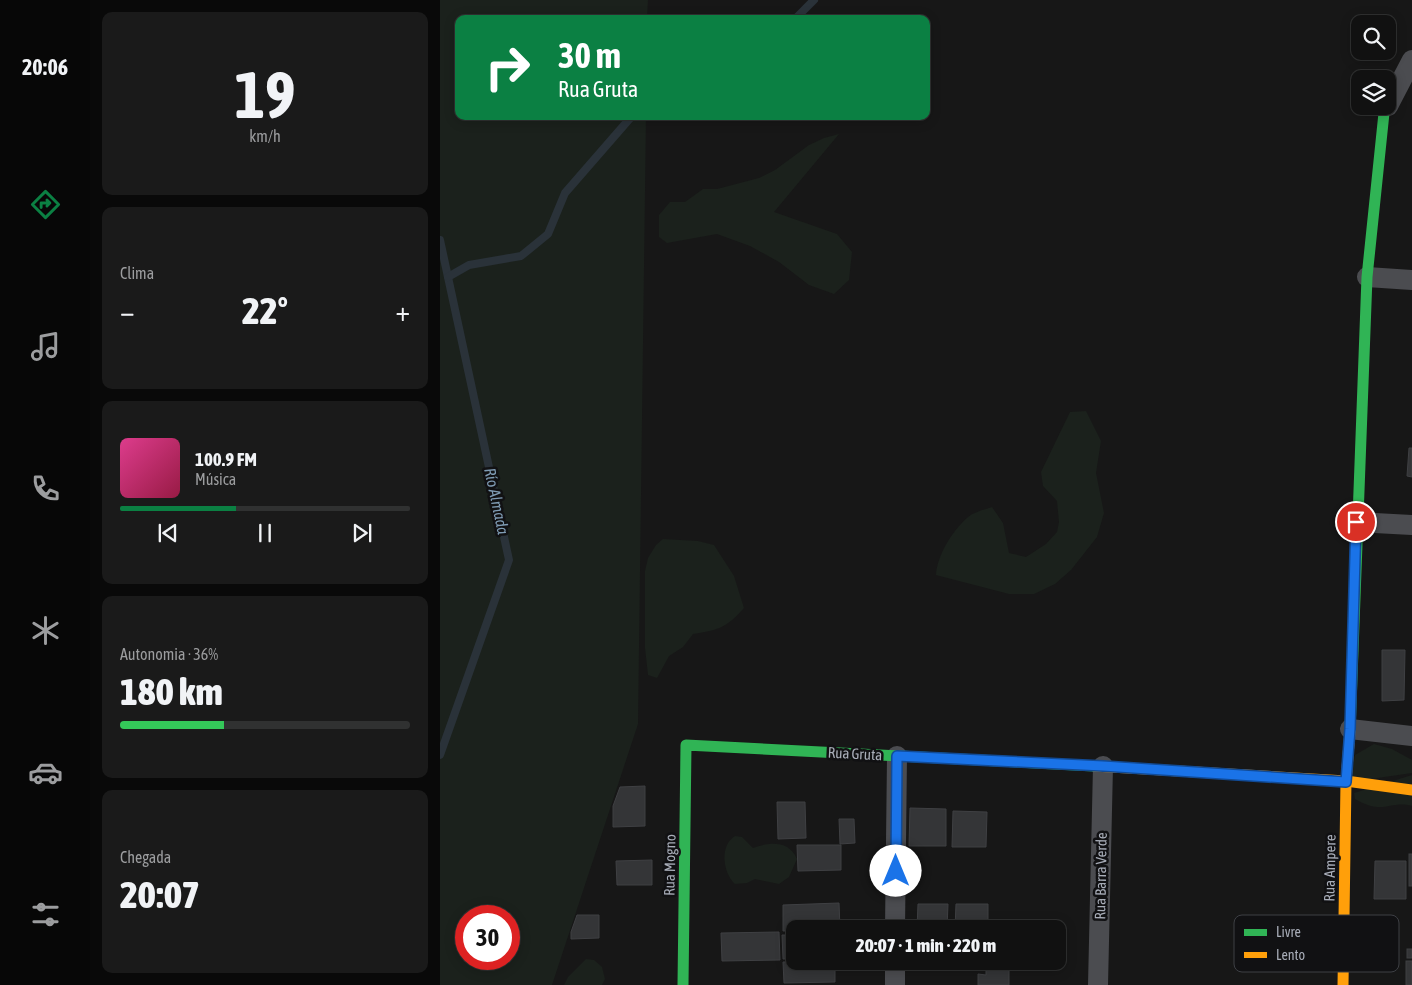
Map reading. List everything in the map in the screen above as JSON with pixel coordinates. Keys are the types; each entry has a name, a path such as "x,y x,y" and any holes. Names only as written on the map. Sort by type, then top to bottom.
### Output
{"street":[{"path":"1396,89 1412,60"},
{"name":"Rua Ampere","path":"1344,915 1346,782 1350,729 1356,522 1367,277 1384,115"},
{"path":"1367,277 1412,280"},
{"path":"1356,522 1412,525"},
{"path":"1350,729 1412,736"},
{"name":"Rua Gruta","path":"686,745 1103,766 1346,782 1412,790"},
{"name":"Rua Mogno","path":"683,985 686,745"},
{"path":"895,920 897,756"},
{"name":"Rua Barra Verde","path":"1098,985 1103,766"},
{"path":"895,970 895,985"},
{"name":"Rua Ampere","path":"1343,972 1343,985"}],"shaded area":[{"path":"440,0 648,0 647,15 455,15 455,120 646,120 638,724 552,985 440,985"},
{"path":"839,134 774,212 837,234 852,252 849,280 834,294 809,285 779,262 750,246 717,234 667,243 659,237 659,215 670,202 685,202 703,189 717,189 759,178 775,170 809,145"},
{"path":"1086,411 1101,441 1096,473 1104,513 1097,537 1071,570 1055,584 1034,594 1009,594 936,575 942,552 951,537 961,523 979,511 992,507 1003,523 1009,553 1026,557 1046,544 1057,532 1059,522 1057,501 1043,486 1041,472 1070,412"},
{"path":"663,539 698,541 714,545 734,576 744,608 722,627 693,634 683,647 669,656 657,678 648,675 645,648 645,571 648,558 656,545"},
{"path":"1374,744 1392,749 1412,760 1412,773 1350,782 1355,755"},
{"path":"1412,775 1412,806 1380,807 1365,804 1355,799 1354,793"},
{"path":"735,836 742,837 753,848 778,844 789,848 797,859 789,877 779,884 755,879 747,883 735,884 728,873 724,860 727,846"},
{"path":"586,959 594,960 602,967 605,979 602,985 564,985 568,977"}],"building":[{"path":"1409,448 1412,448 1412,477 1407,476"},
{"path":"1382,650 1405,650 1404,700 1382,701"},
{"path":"645,786 645,826 613,827 613,806 620,787"},
{"path":"777,802 805,802 806,838 778,839"},
{"path":"910,808 946,809 946,846 909,846"},
{"path":"953,811 987,812 986,847 952,847"},
{"path":"839,819 854,819 855,843 840,844"},
{"path":"797,845 841,845 841,870 798,871"},
{"path":"1409,854 1412,854 1412,886 1409,886"},
{"path":"652,860 652,885 617,885 616,861"},
{"path":"1375,861 1406,861 1406,899 1374,899"},
{"path":"839,903 840,920 786,920 786,931 783,931 783,905"},
{"path":"918,904 948,904 947,920 917,920"},
{"path":"956,904 988,904 988,920 955,920"},
{"path":"577,915 599,915 599,938 571,939 571,932"},
{"path":"779,932 780,960 722,961 721,933"},
{"path":"782,935 786,935 786,959 783,959"},
{"path":"1407,949 1412,949 1412,958 1407,958"},
{"path":"1406,961 1412,961 1412,985 1406,985"},
{"path":"783,962 786,962 786,970 835,970 835,982 784,983"},
{"path":"986,970 1009,970 1009,985 978,985 978,974 986,975"}],"waterway":[{"path":"799,15 814,0"},
{"path":"448,277 469,265 521,256 548,234 565,193 629,120"},
{"name":"Río Almada","path":"440,240 509,560 440,755"}],"traffic: fast":[{"path":"1350,731 1367,277 1384,115"},
{"path":"683,985 686,745 1094,766"}],"traffic: slow":[{"path":"1344,915 1346,781 1350,731"},
{"path":"1094,766 1346,781 1412,790"},
{"path":"1343,972 1343,985"}],"route":[{"path":"896,871 897,756 1103,766 1346,782 1350,729 1356,522"}]}
